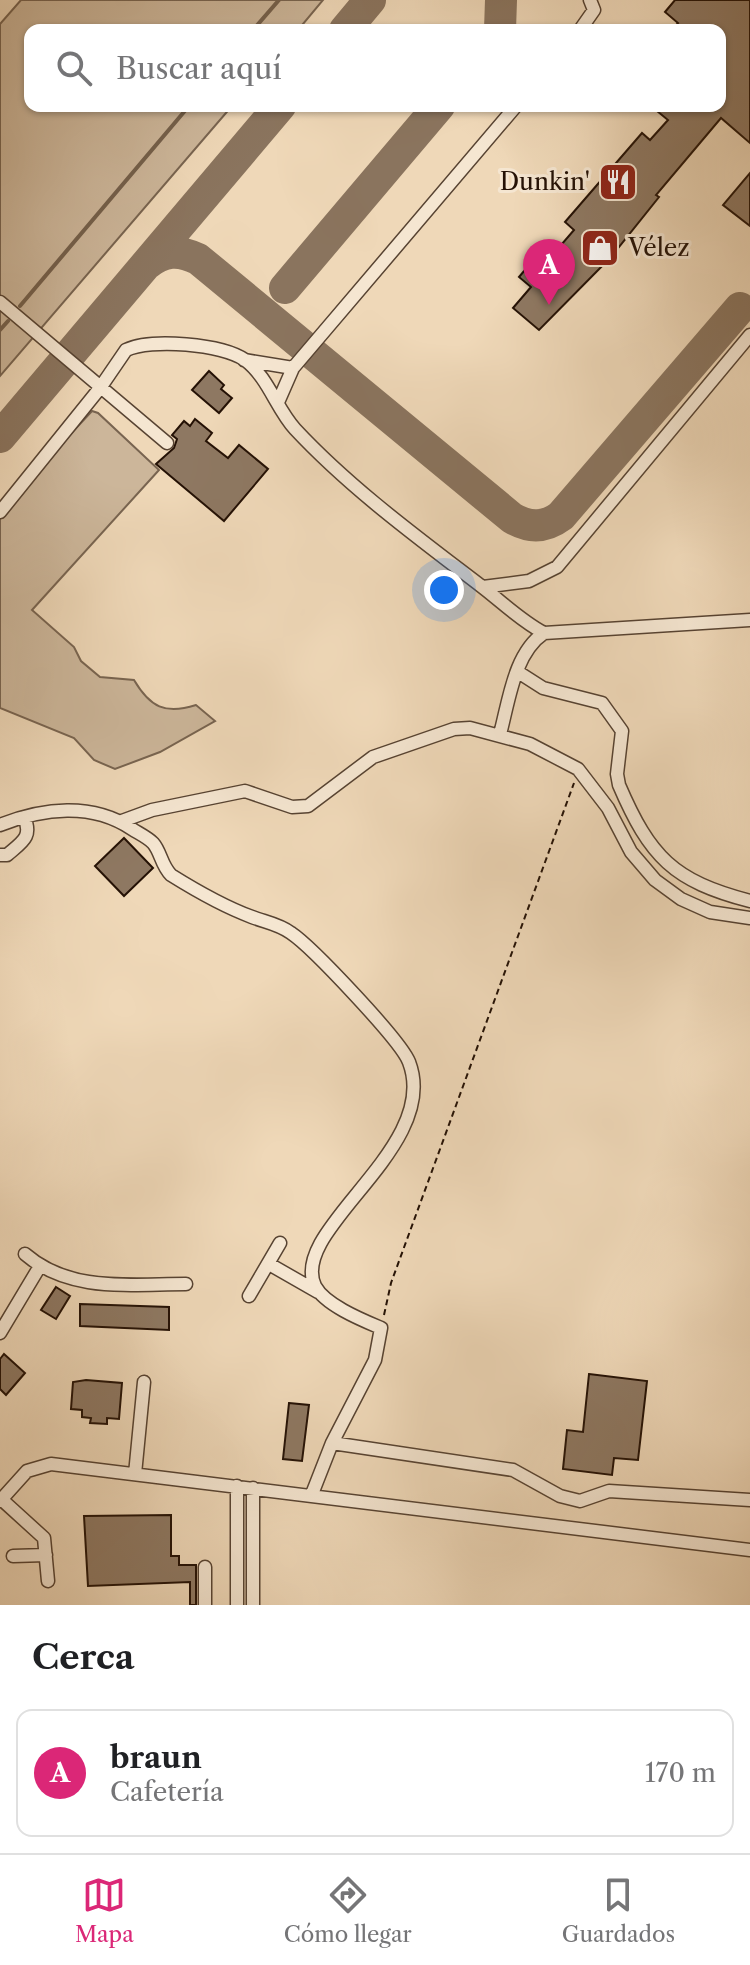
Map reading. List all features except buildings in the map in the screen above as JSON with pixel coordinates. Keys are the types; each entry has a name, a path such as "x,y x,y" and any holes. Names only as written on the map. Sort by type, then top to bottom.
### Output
{"street":[{"path":"584,24 594,10 590,0"},
{"path":"279,400 293,368 511,112"},
{"path":"0,302 167,443"},
{"path":"483,587 529,581 557,567 750,335"},
{"path":"0,512 100,388 126,350 133,346 201,345 244,360 293,368"},
{"path":"244,360 279,400 294,429 340,472 419,539 544,633"},
{"path":"500,734 527,649 544,633 750,620"},
{"path":"518,672 543,688 602,703 622,731 617,774 619,785 651,847 680,874 750,901"},
{"path":"122,821 152,810 245,791 292,807 308,806 384,752 454,729 500,734 555,755 578,769 608,808 631,852 655,880 681,899 710,912 750,918"},
{"path":"0,825 24,817 87,811 122,821 154,843 161,865 171,875 251,917 290,932 396,1039 410,1065 414,1091 403,1128 382,1164 320,1242 312,1259 315,1285 321,1294"},
{"path":"0,855 7,855 28,837 29,828 24,817"},
{"path":"249,1296 280,1243"},
{"path":"25,1254 40,1266 87,1284 186,1284"},
{"path":"269,1264 381,1328 375,1360 332,1443 312,1494"},
{"path":"0,1333 40,1266"},
{"path":"135,1474 144,1382"},
{"path":"332,1443 513,1470 560,1496 580,1501 609,1491 750,1500"},
{"path":"48,1581 42,1535 1,1500 27,1471 38,1465 312,1494 750,1550"},
{"path":"237,1486 237,1605"},
{"path":"253,1488 253,1605"},
{"path":"13,1556 46,1555"},
{"path":"205,1567 205,1605"}],"path":[{"path":"381,1328 391,1283 562,823 578,769"}],"shaded area":[{"path":"21,0 323,0 303,24 24,24 24,112 227,112 0,376 0,24"},
{"path":"92,411 98,413 159,470 32,610 74,647 81,661 100,677 134,680 146,697 159,706 175,709 196,705 215,721 160,752 115,769 94,760 74,738 0,708 0,510"}],"waterway":[{"path":"258,24 279,0"},
{"path":"20,306 184,112"},
{"path":"0,330 8,321"}],"taxiway":[{"path":"350,24 370,0"},
{"path":"500,24 501,0"},
{"path":"0,437 275,112"},
{"path":"285,288 434,112"},
{"path":"147,264 159,256 172,253 198,259 512,518 531,525 543,525 561,516 740,308"}],"place":[{"name":"Dunkin'","path":"618,182"},
{"name":"Vélez","path":"600,248"},
{"name":"braun","path":"549,305"}]}
